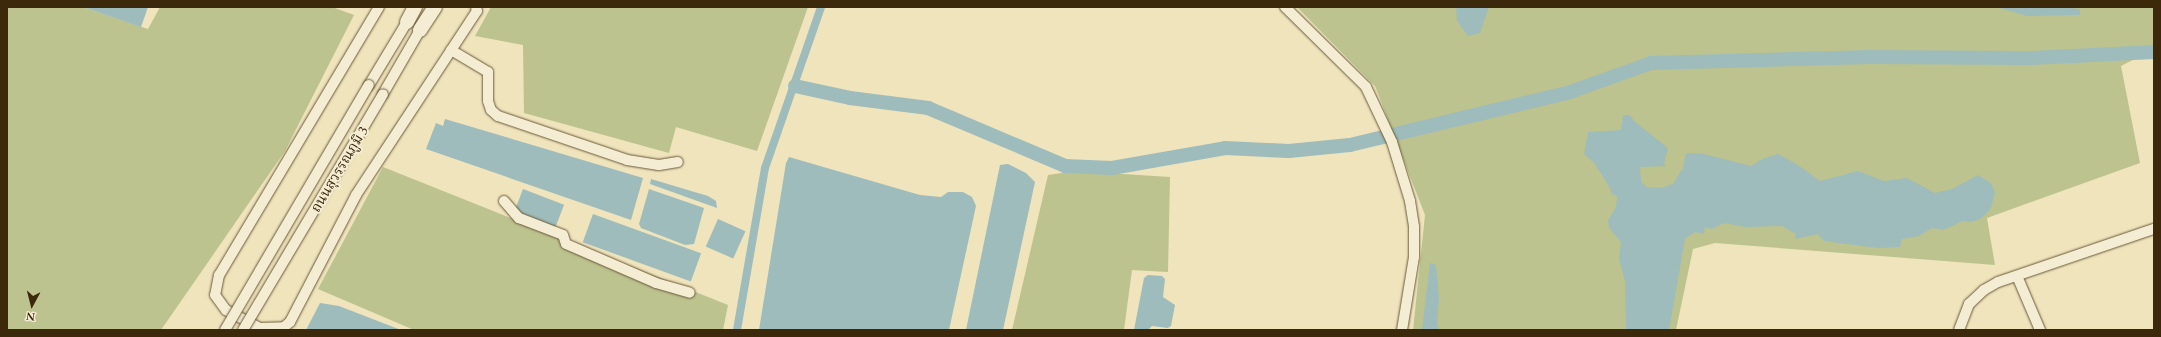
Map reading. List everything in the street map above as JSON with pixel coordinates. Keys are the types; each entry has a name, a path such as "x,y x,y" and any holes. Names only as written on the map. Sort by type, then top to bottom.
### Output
{"main road":[{"name":"ถนนสุวรรณภูมิ 3","path":"407,22 415,7"},
{"name":"ถนนสุวรรณภูมิ 3","path":"420,30 435,7"}],"street":[{"path":"1285,7 1366,87 1386,126 1410,201 1414,228 1414,257 1402,330"},
{"path":"375,8 216,284 215,295 226,310 260,328 284,327 290,322 356,195 477,8"},
{"name":"ถนนสุวรรณภูมิ 3","path":"225,330 407,22"},
{"name":"ถนนสุวรรณภูมิ 3","path":"243,330 420,30"},
{"path":"451,50 488,72 488,101 491,110 498,116 627,160 658,165 678,162"},
{"path":"504,201 519,218 562,236 566,244 656,283 690,293"},
{"path":"1959,330 1969,304 1984,290 2018,276 2154,229"},
{"path":"2018,276 2040,330"}],"green space":[{"path":"7,7 83,7 148,29 160,7 332,7 354,15 285,151 161,330 7,330"},
{"path":"491,7 808,7 757,151 676,127 669,153 524,113 523,45 475,36"},
{"path":"1297,7 2154,7 2154,49 2121,66 2140,163 1987,218 1995,265 1715,243 1693,249 1676,330 1413,330 1425,215 1375,86"},
{"path":"383,167 728,305 723,330 414,330 318,289"},
{"path":"1075,171 1170,177 1168,272 1132,270 1124,330 1012,330 1048,175"}],"water":[{"path":"83,7 148,7 141,27"},
{"path":"1456,7 1489,7 1480,33 1468,36 1457,21"},
{"path":"1996,7 2067,7 2080,9 2080,15 2027,16"},
{"path":"1623,115 1630,115 1634,121 1668,148 1664,163 1666,166 1640,167 1641,182 1647,187 1661,188 1673,184 1683,168 1686,153 1704,154 1751,166 1762,159 1778,154 1798,165 1820,181 1858,171 1884,181 1907,178 1935,193 1952,189 1978,175 1991,183 1995,192 1991,208 1982,218 1972,222 1963,221 1943,230 1932,228 1919,236 1902,239 1900,247 1878,248 1824,241 1818,234 1795,239 1796,234 1782,226 1746,227 1724,223 1712,229 1705,227 1704,234 1695,232 1685,239 1669,330 1626,330 1625,281 1619,259 1621,242 1609,228 1608,220 1616,207 1617,196 1612,194 1610,188 1595,164 1584,154 1588,132 1621,130"},
{"path":"445,119 643,178 631,220 426,149 436,123 443,126"},
{"path":"789,157 920,195 941,197 948,192 963,192 972,197 976,206 949,330 759,330 786,163"},
{"path":"1008,164 1026,173 1035,182 1003,330 966,330 1000,165"},
{"path":"651,179 708,196 716,201 717,208 650,184"},
{"path":"523,189 564,205 554,230 513,214"},
{"path":"649,189 704,208 694,244 685,245 641,228 639,224"},
{"path":"593,214 701,253 691,282 583,242"},
{"path":"718,219 745,231 733,259 706,246"},
{"path":"1430,263 1436,265 1439,298 1437,324 1439,330 1422,330"},
{"path":"1148,275 1162,276 1165,279 1163,297 1175,305 1171,326 1168,328 1152,326 1148,330 1134,330 1144,278"},
{"path":"320,303 339,306 401,330 306,330"}],"waterway":[{"path":"737,330 765,168 821,7"},
{"path":"795,86 850,98 928,108 1065,166 1112,168 1225,148 1289,151 1350,145 1570,92 1651,63 1870,57 2030,58 2154,52"}]}
